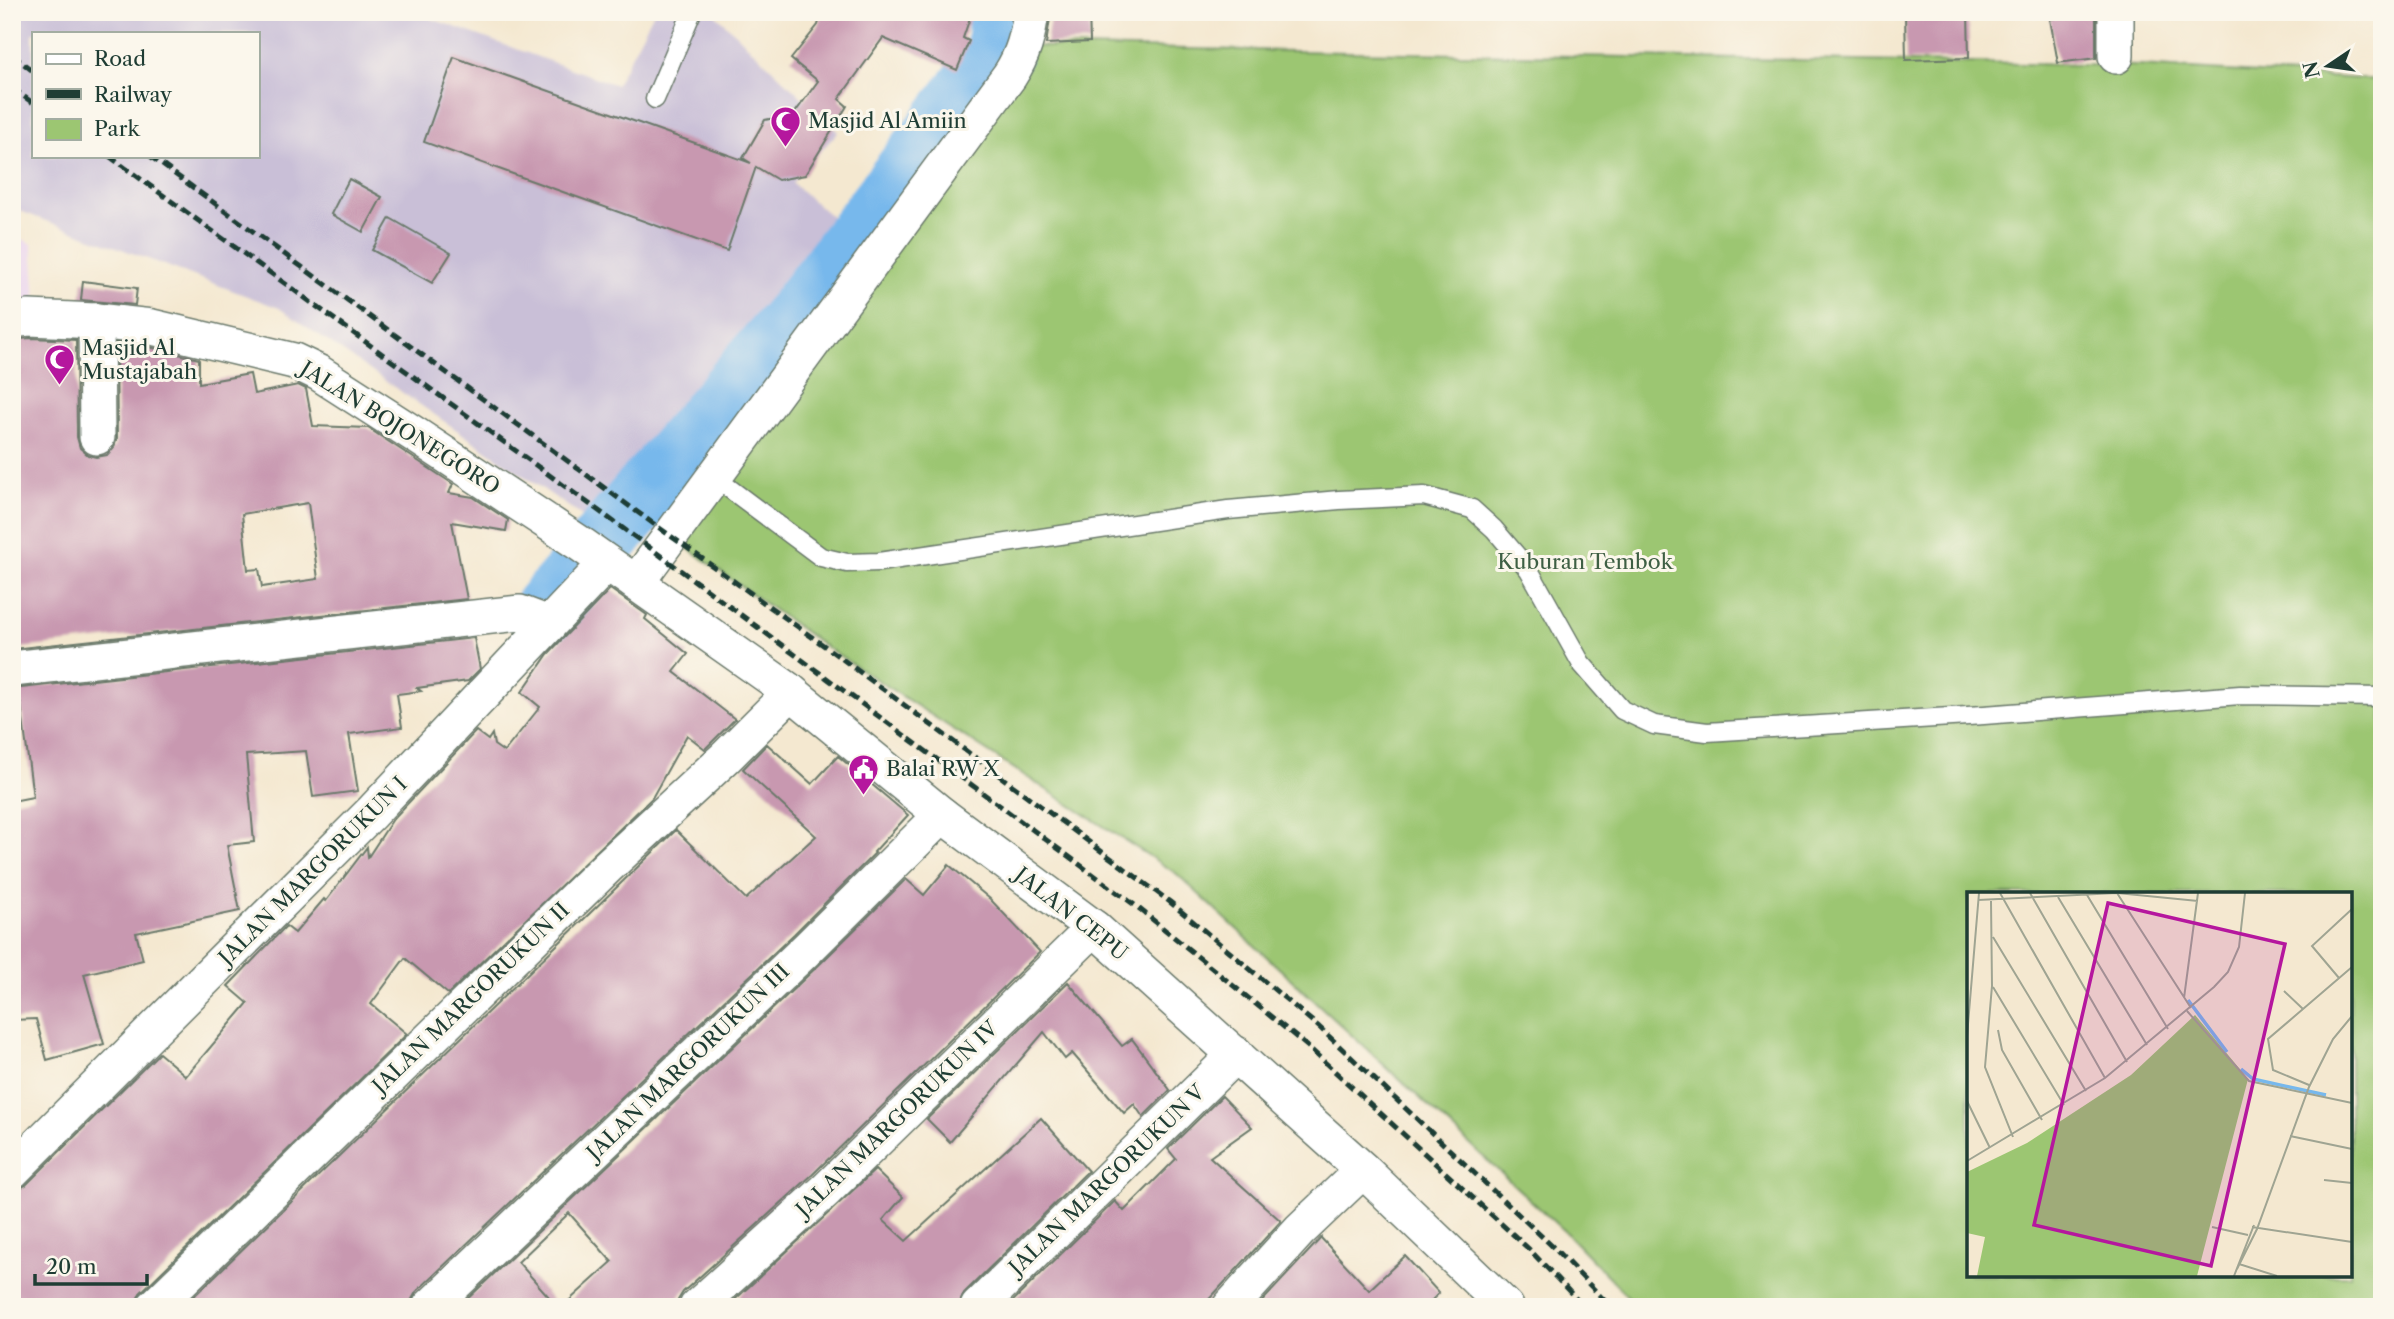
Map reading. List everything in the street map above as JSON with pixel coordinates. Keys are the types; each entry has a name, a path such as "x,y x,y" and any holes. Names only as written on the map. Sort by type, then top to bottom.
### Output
{"street":[{"path":"636,583 1010,75 1028,37 1031,12"},
{"path":"2116,12 2116,57"},
{"name":"JALAN BOJONEGORO","path":"12,320 29,318 96,321 152,327 303,365 417,436 597,556"},
{"path":"96,321 97,437"},
{"name":"JALAN CEPU","path":"597,556 791,692 942,815 1094,928 1363,1170 1501,1305"},
{"name":"JALAN MARGORUKUN I","path":"12,1171 362,822 597,556"},
{"path":"12,669 520,613 540,620"},
{"name":"JALAN MARGORUKUN II","path":"154,1307 791,692"},
{"name":"JALAN MARGORUKUN III","path":"430,1307 808,948 942,815"},
{"name":"JALAN MARGORUKUN IV","path":"697,1307 826,1189 1094,928"},
{"name":"JALAN MARGORUKUN V","path":"978,1307 1236,1054"},
{"path":"1230,1307 1300,1230 1363,1170"}],"lane":[{"path":"655,99 692,12"},
{"path":"714,477 821,556 847,563 880,562 1228,510 1424,496 1472,509 1494,529 1529,570 1581,663 1622,710 1654,725 1681,729 1707,732 1984,715 2240,695 2382,697"}],"shaded area":[{"path":"12,12 413,12 616,85 654,12 713,12 838,132 792,183 846,229 783,313 604,531 279,308 12,208"},
{"path":"12,234 32,244 36,300 12,305"}],"green space":[{"name":"Kuburan Tembok","path":"1018,46 2139,66 2382,80 2382,1307 1638,1307 1565,1232 1177,874 826,647 651,522"}],"building":[{"path":"822,12 972,12 963,38 969,41 957,70 883,38 839,99 847,106 805,175 778,180 756,167 727,251 424,142 454,57 751,163 743,158 765,120 794,114 818,81 791,59 818,25"},
{"path":"1051,12 1089,12 1090,42 1046,44"},
{"path":"1905,12 1968,12 1969,58 1906,60"},
{"path":"2096,12 2096,58 2058,63 2050,19"},
{"path":"349,179 382,197 363,232 331,214"},
{"path":"390,218 451,253 432,283 372,250"},
{"path":"83,281 137,288 135,305 81,300"},
{"path":"12,340 76,340 77,437 80,448 88,455 107,455 117,438 116,343 149,347 199,359 199,383 250,374 254,394 298,385 306,389 313,426 368,428 453,484 449,493 473,497 508,520 506,531 452,522 467,599 12,649","holes":["308,503 318,579 262,587 259,569 248,570 242,514"]},
{"path":"610,589 647,615 645,619 688,654 674,672 735,719 705,749 687,735 652,798 448,994 405,958 371,1004 407,1034 140,1293 134,1307 12,1307 12,1192 26,1185 159,1053 186,1076 248,1003 228,986 286,926 295,933 324,899 326,901 367,847 368,857 393,819 476,731 488,740 492,734 494,745 504,752 540,707 522,692 548,654"},
{"path":"474,638 480,669 468,681 417,688 421,691 397,694 402,727 349,734 358,791 313,797 306,751 246,755 254,842 227,845 240,911 136,933 143,960 84,974 104,1044 47,1060 36,1019 12,1020 12,801 33,797 21,704 12,706 12,689"},
{"path":"767,744 812,784 838,756 908,815 875,853 794,934 416,1292 410,1307 195,1307 189,1301 676,830 746,899 816,836 743,769"},
{"path":"949,865 990,899 1040,952 812,1175 683,1292 677,1307 562,1307 612,1262 569,1213 518,1262 558,1307 459,1307 906,879 924,895"},
{"path":"1068,982 1122,1046 1132,1039 1170,1090 1143,1117 1134,1104 1124,1113 1072,1053 1065,1059 1044,1032 950,1142 927,1119"},
{"path":"1222,1096 1252,1127 1210,1157 1281,1221 1202,1307 1007,1307 1115,1201 1124,1211 1176,1159 1168,1149"},
{"path":"1041,1118 1088,1171 964,1293 958,1307 727,1307 875,1170 903,1197 883,1220 906,1241"},
{"path":"1321,1238 1369,1290 1405,1256 1439,1293 1425,1307 1257,1307"}],"waterway":[{"path":"546,609 798,315 999,51 1002,12"}],"railway":[{"path":"12,55 32,70"},
{"path":"12,88 32,102"},
{"path":"112,158 657,553 1136,906 1307,1046 1530,1250 1584,1307"},
{"path":"153,158 826,647 1170,902 1319,1027 1551,1245 1611,1307"}],"place":[{"name":"Masjid Al Amiin","path":"785,148"},
{"name":"Masjid Al Mustajabah","path":"59,387"},
{"name":"Balai RW X","path":"863,796"}]}
